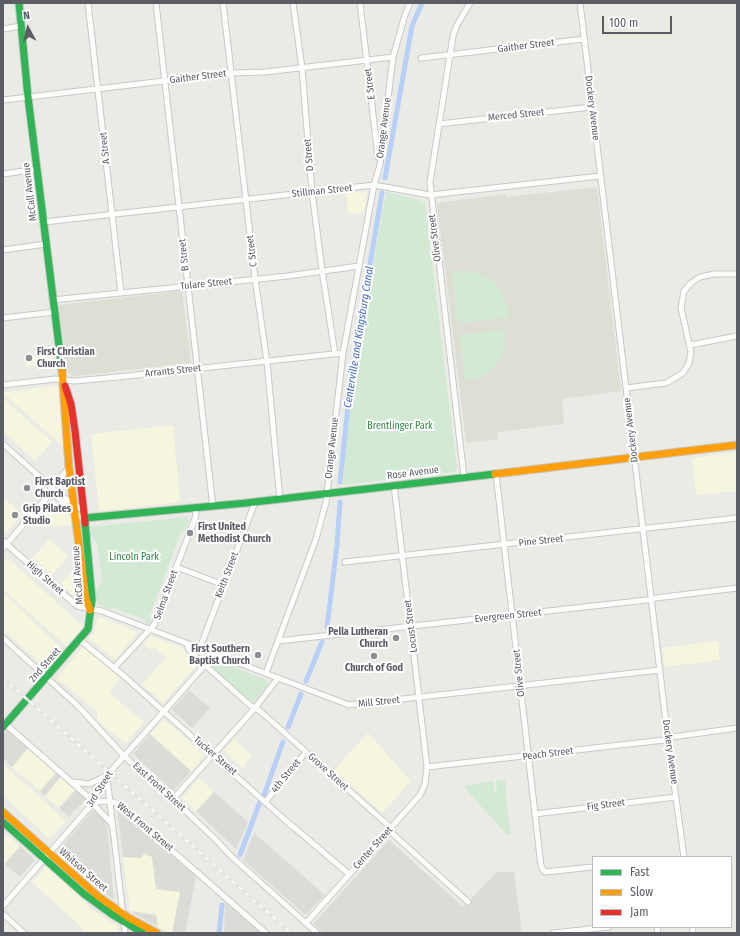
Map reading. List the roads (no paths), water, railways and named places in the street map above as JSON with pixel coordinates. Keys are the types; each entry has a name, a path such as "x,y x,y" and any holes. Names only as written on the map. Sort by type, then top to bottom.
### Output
{"main road":[{"name":"McCall Avenue","path":"19,3 28,97 63,379 63,404 69,449 69,468 86,599 90,610"},
{"name":"McCall Avenue","path":"63,379 71,404 86,515 92,599 90,610"},
{"name":"Rose Avenue","path":"86,515 195,509 280,500 737,445"},
{"name":"2nd Street","path":"4,724 80,640 88,629 90,610"},
{"name":"Whitson Street","path":"3,812 84,894 123,922 143,933"},
{"name":"Whitson Street","path":"3,822 122,914 156,933"}],"street":[{"name":"A Street","path":"88,3 99,88 121,293"},
{"name":"B Street","path":"156,3 213,507"},
{"name":"C Street","path":"223,3 255,278 267,362 280,500"},
{"name":"D Street","path":"293,3 302,68 312,192 335,354"},
{"name":"E Street","path":"360,3 380,166"},
{"name":"Orange Avenue","path":"266,674 316,539 327,494 342,353 374,185 380,166 393,57 410,3"},
{"name":"Olive Street","path":"464,477 430,194 430,182 455,30 470,3"},
{"name":"Dockery Avenue","path":"580,3 682,856"},
{"path":"3,28 21,26"},
{"name":"Gaither Street","path":"421,58 584,39"},
{"name":"Gaither Street","path":"3,100 232,73 265,72 393,57"},
{"name":"Merced Street","path":"439,124 592,107"},
{"path":"3,174 38,169"},
{"name":"Stillman Street","path":"44,222 374,185 430,194 600,176"},
{"path":"3,250 46,244"},
{"name":"Tulare Street","path":"52,300 255,278 288,276 359,266"},
{"path":"626,388 666,383 678,377 689,363 690,345 681,308 684,291 691,283 700,277 714,274 737,274"},
{"path":"3,318 54,312"},
{"path":"690,345 737,336"},
{"name":"Arrants Street","path":"3,385 63,379 74,381 342,353"},
{"path":"3,444 51,488 86,515"},
{"path":"4,544 49,495 51,488 69,468"},
{"name":"Olive Street","path":"496,474 541,866 545,872 592,867"},
{"name":"Locust Street","path":"394,486 427,767"},
{"path":"51,488 56,496 76,514 86,515"},
{"name":"Keith Street","path":"200,648 255,502"},
{"name":"Selma Street","path":"114,668 154,625 196,516 195,509"},
{"name":"Pine Street","path":"345,562 737,518"},
{"name":"High Street","path":"4,544 77,606 90,610"},
{"path":"176,567 224,585"},
{"name":"Evergreen Street","path":"278,641 737,588"},
{"name":"Mill Street","path":"90,610 102,611 349,705 660,670"},
{"name":"East Front Street","path":"3,638 79,707 124,756 173,799 231,856 317,933"},
{"name":"Tucker Street","path":"80,640 213,754 349,874"},
{"name":"Grove Street","path":"187,644 189,650 205,665 388,825 392,833 468,902"},
{"name":"3rd Street","path":"3,906 94,802 107,775 205,665 210,652"},
{"path":"173,799 255,708 278,678"},
{"path":"4,724 94,802 96,807 112,824"},
{"name":"Peach Street","path":"427,767 668,739 737,728"},
{"name":"4th Street","path":"266,801 306,752"},
{"name":"Center Street","path":"306,923 420,795 427,767"},
{"path":"71,781 89,784 107,775 124,933"},
{"name":"Fig Street","path":"535,814 676,797"},
{"name":"West Front Street","path":"94,802 109,801 119,804 266,933"},
{"path":"3,914 24,933"},
{"path":"553,933 600,928"}],"waterway":[{"name":"Centerville and Kingsburg Canal","path":"385,178 412,26 422,3"},
{"name":"Centerville and Kingsburg Canal","path":"340,482 351,377 382,193"},
{"name":"Centerville and Kingsburg Canal","path":"327,627 337,545 340,502"},
{"name":"Centerville and Kingsburg Canal","path":"306,681 322,642"},
{"name":"Centerville and Kingsburg Canal","path":"288,727 301,694"},
{"name":"Centerville and Kingsburg Canal","path":"264,795 283,742"},
{"name":"Centerville and Kingsburg Canal","path":"240,855 260,802"},
{"name":"Centerville and Kingsburg Canal","path":"219,933 222,905"}],"railway":[{"path":"3,678 291,933"}],"place":[{"name":"First Christian Church","path":"29,358"},
{"name":"First Baptist Church","path":"27,488"},
{"name":"Grip Pilates Studio","path":"15,515"},
{"name":"First United Methodist Church","path":"190,533"},
{"name":"Pella Lutheran Church","path":"396,638"},
{"name":"First Southern Baptist Church","path":"258,655"},
{"name":"Church of God","path":"374,656"}],"park label":[{"name":"Brentlinger Park","path":"400,426"},
{"name":"Lincoln Park","path":"134,557"}]}
